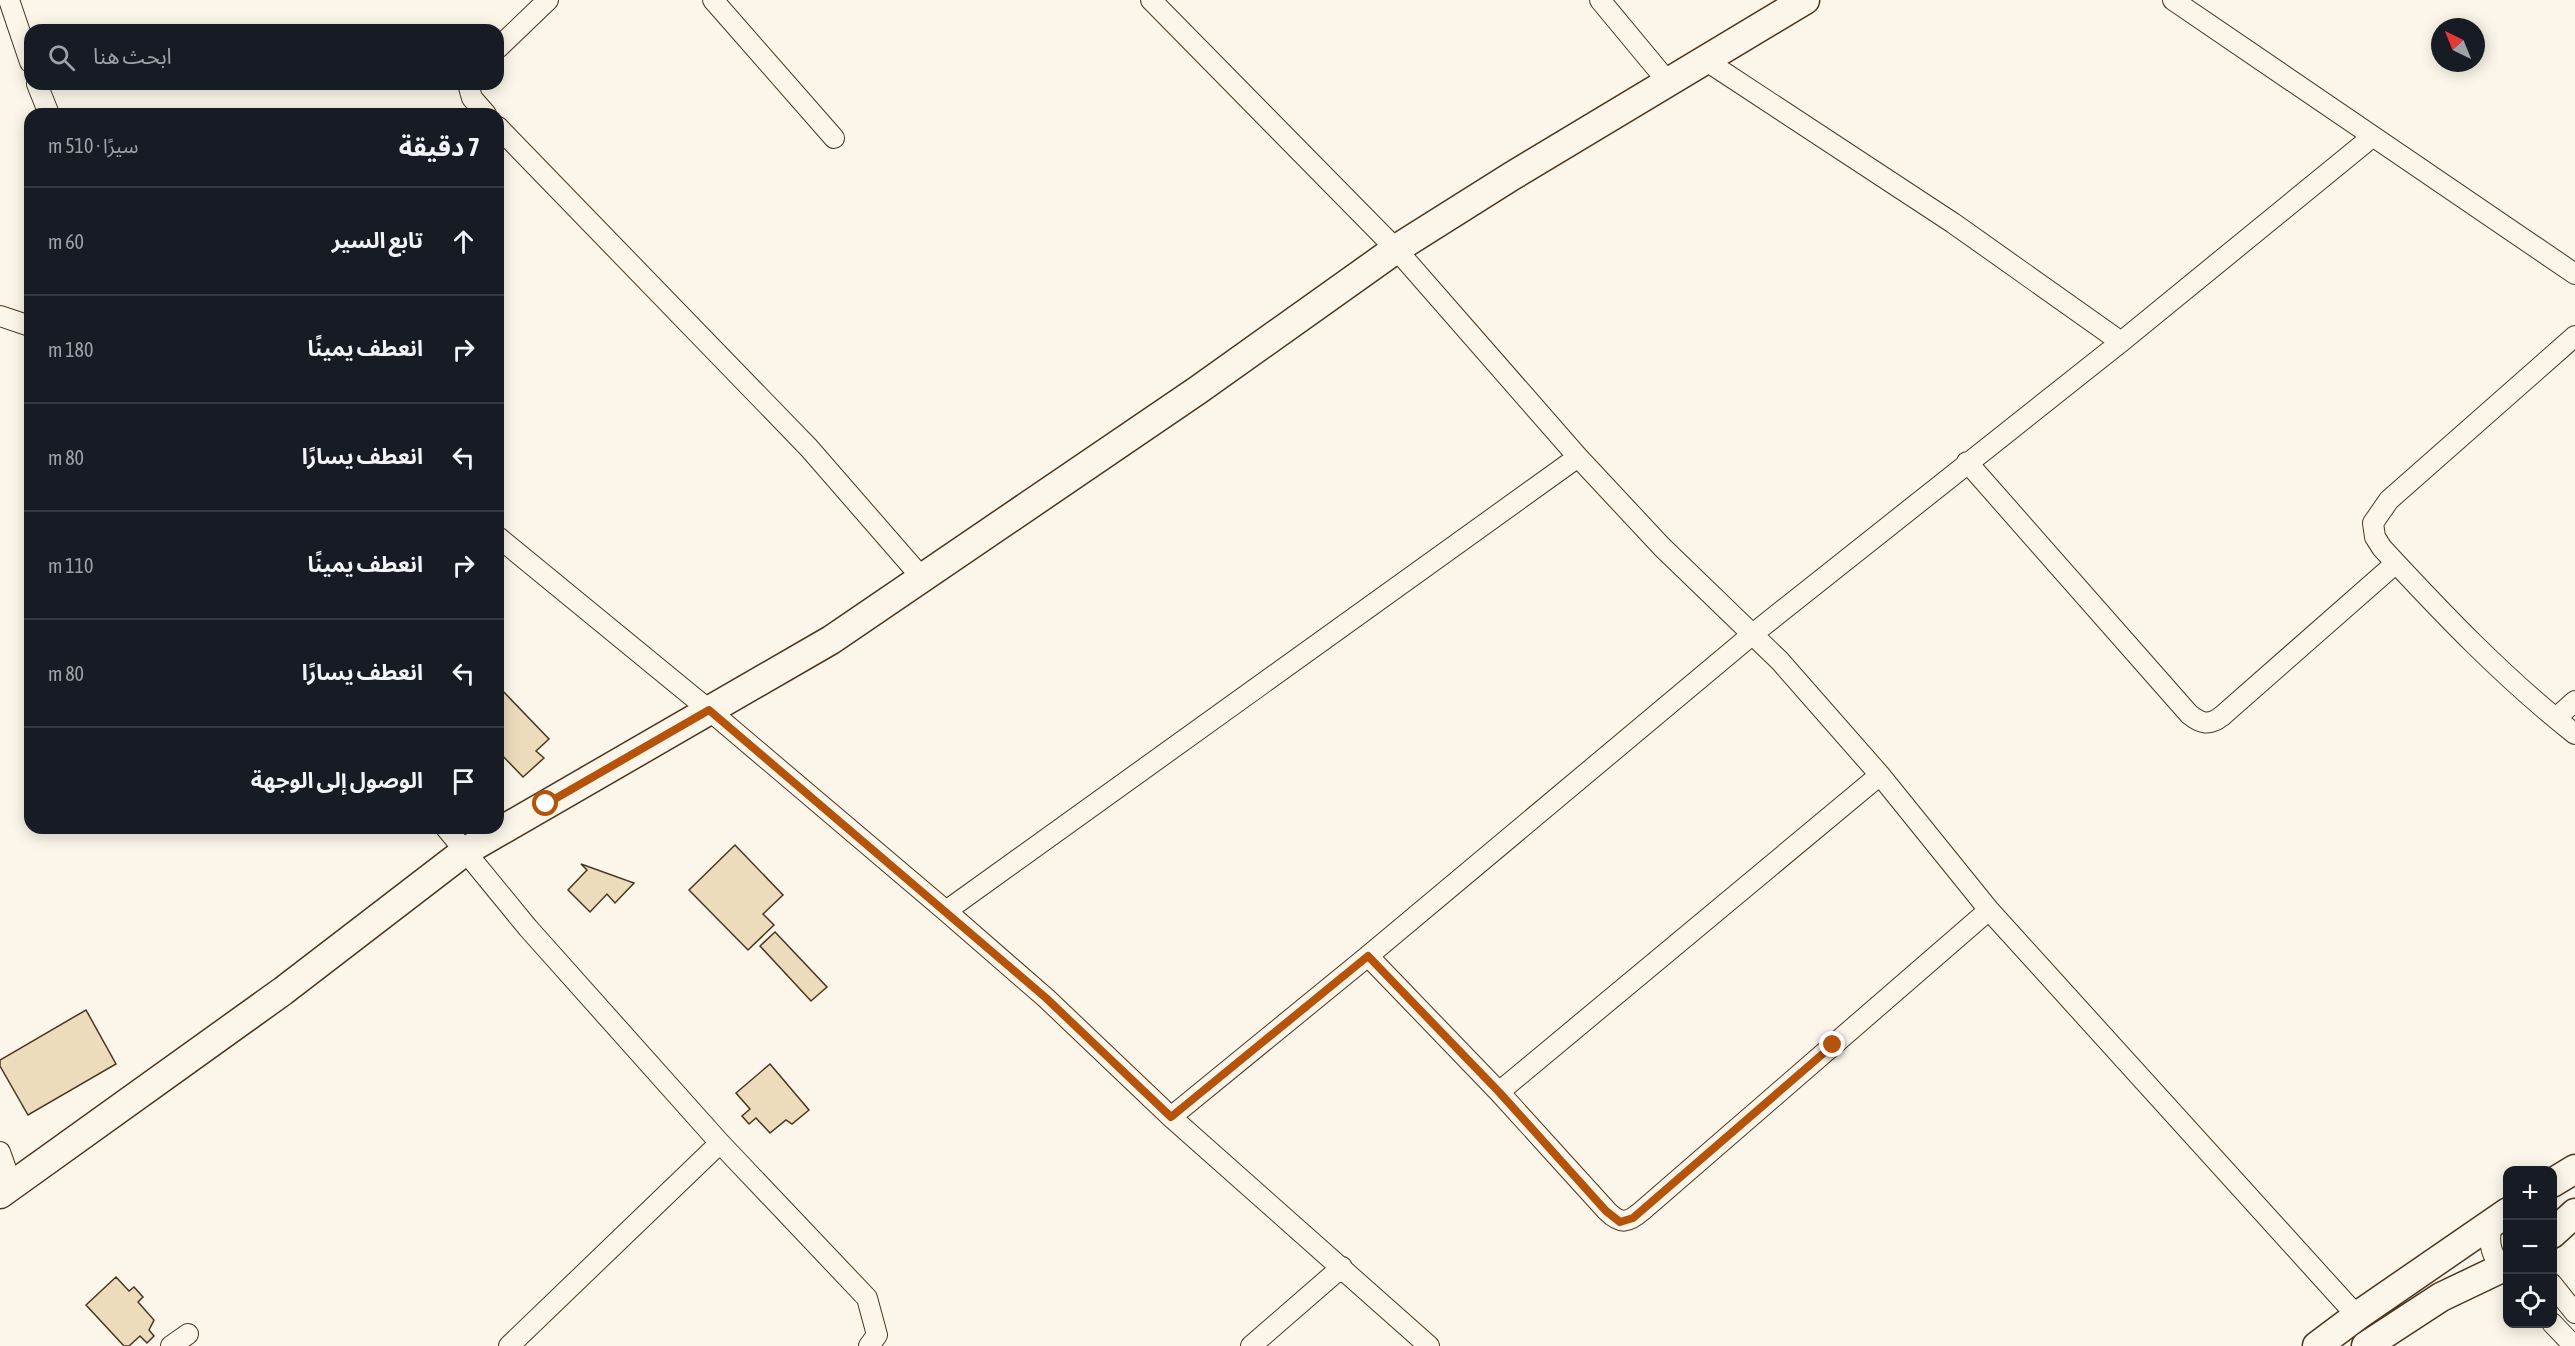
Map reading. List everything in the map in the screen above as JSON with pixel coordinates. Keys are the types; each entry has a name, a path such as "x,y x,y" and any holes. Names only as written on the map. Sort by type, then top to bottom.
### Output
{"street":[{"path":"713,0 834,138"},
{"path":"1151,0 1396,249 1578,458 1692,577 1754,633 1880,776 1989,910 2356,1316"},
{"path":"1600,0 1668,82"},
{"path":"504,829 831,640 1218,377 1396,249 1512,176 1804,0"},
{"path":"2174,0 2575,274"},
{"path":"15,2 24,38"},
{"path":"504,41 534,4"},
{"path":"1705,60 1953,223 2121,342"},
{"path":"39,90 47,108"},
{"path":"470,90 472,98 481,108"},
{"path":"504,133 809,448 922,579"},
{"path":"1171,1117 1368,956 1754,633 2121,342 2372,137"},
{"path":"0,316 24,324"},
{"path":"2575,336 2380,510 2373,523 2375,537 2396,563 2481,652 2575,734"},
{"path":"946,911 1578,458"},
{"path":"1967,462 2189,714 2205,724 2213,723 2222,716 2396,563"},
{"path":"504,542 709,710 946,911 1046,998 1171,1117 1430,1346"},
{"path":"2556,718 2575,701"},
{"path":"1499,1092 1880,776"},
{"path":"450,834 720,1143 867,1298 877,1335 869,1346"},
{"path":"0,1152 6,1190 282,991 464,852 495,834"},
{"path":"1368,956 1499,1092 1606,1211 1620,1222 1626,1222 1643,1210 1989,910"},
{"path":"509,1346 720,1143"},
{"path":"2557,1181 2575,1169"},
{"path":"2557,1230 2575,1213"},
{"path":"2317,1346 2356,1316 2502,1216"},
{"path":"2502,1216 2489,1246 2503,1266"},
{"path":"1251,1346 1342,1267"},
{"path":"2366,1346 2441,1297 2503,1270"},
{"path":"2557,1289 2575,1313"},
{"path":"2557,1327 2574,1346"},
{"path":"171,1346 188,1334"}],"building":[{"path":"504,692 549,739 536,751 544,758 523,777 504,757"},
{"path":"735,845 783,895 763,914 774,925 748,950 689,890"},
{"path":"581,864 634,883 615,903 607,894 590,912 568,890 587,870"},
{"path":"775,932 827,987 811,1001 760,946"},
{"path":"86,1010 116,1064 28,1115 0,1066 0,1060"},
{"path":"770,1064 809,1110 792,1124 786,1120 770,1133 756,1118 749,1124 742,1116 750,1109 736,1093"},
{"path":"116,1277 129,1291 134,1287 143,1297 138,1302 154,1320 149,1330 154,1336 147,1343 140,1336 129,1346 124,1346 86,1305"}],"route":[{"path":"546,804 709,710 1046,998 1171,1117 1368,956 1499,1092 1606,1211 1620,1222 1633,1218 1833,1045"}]}
